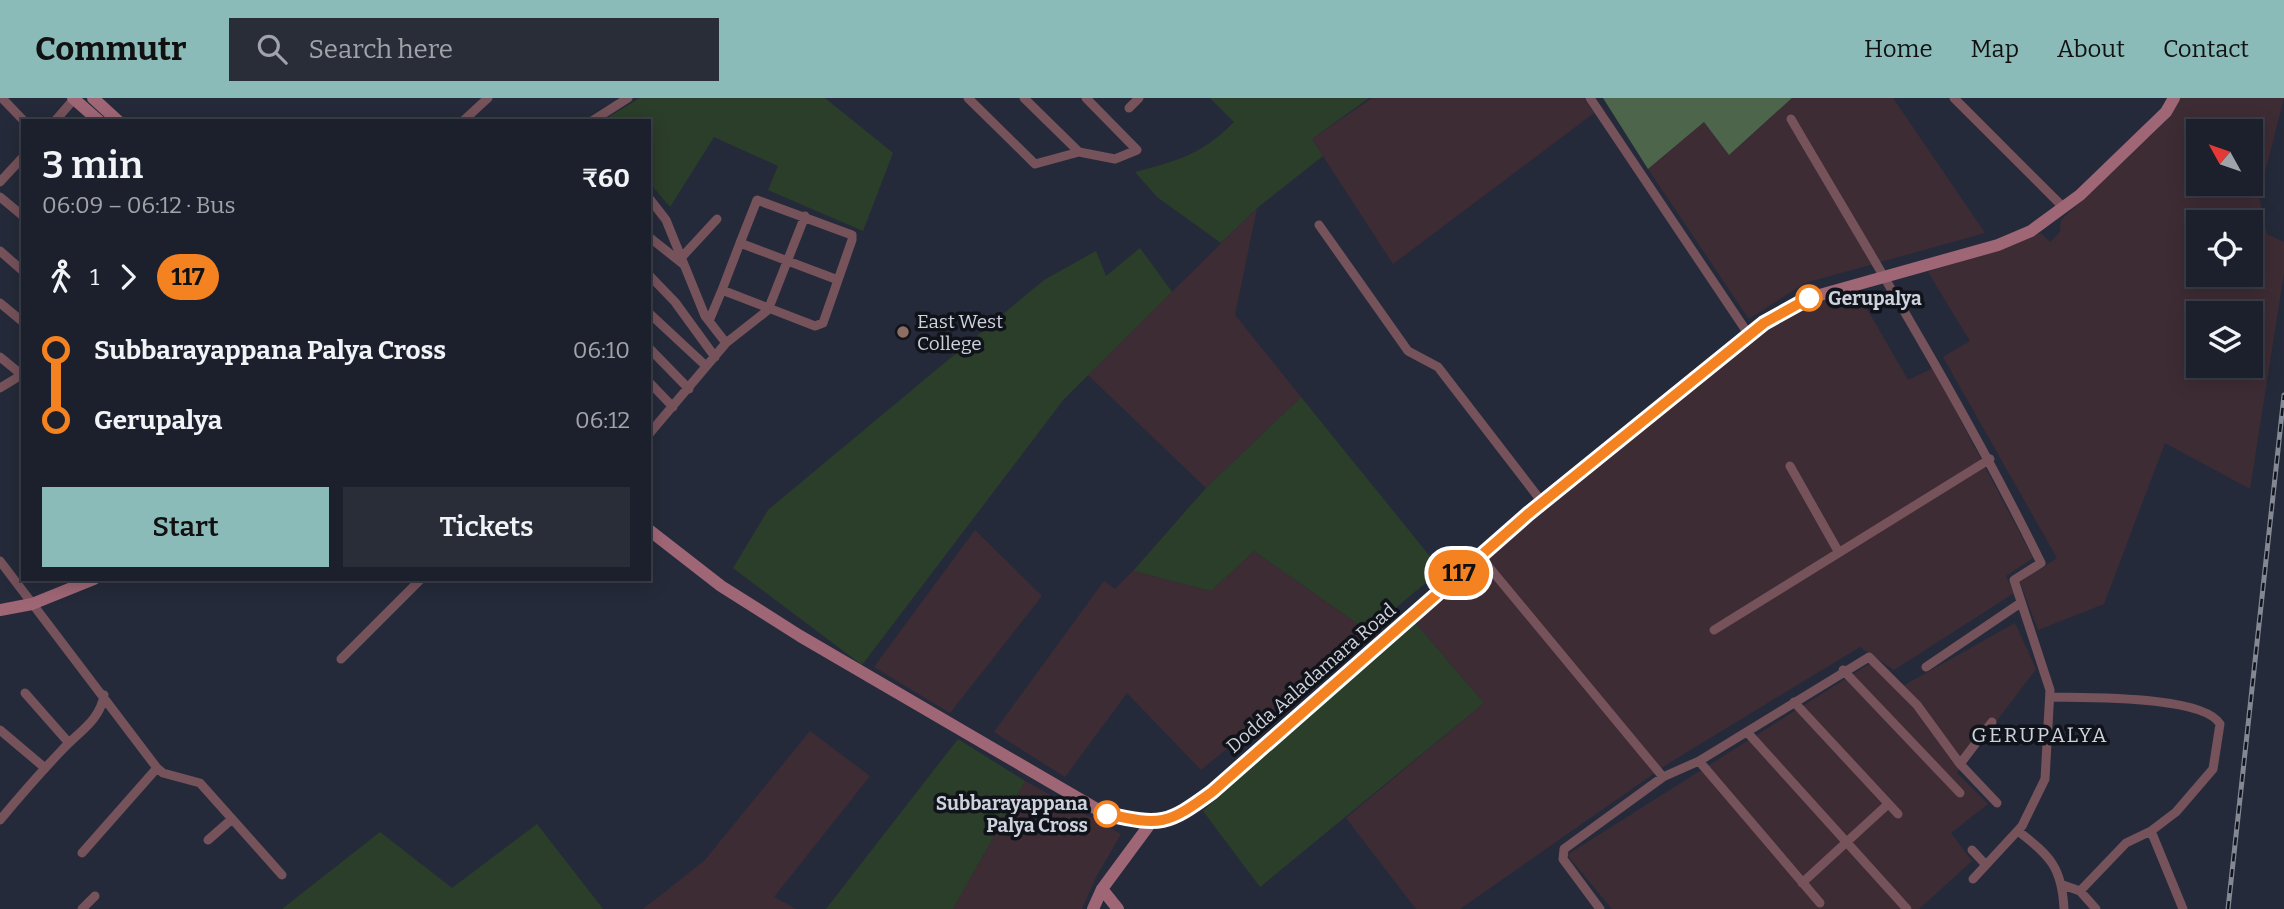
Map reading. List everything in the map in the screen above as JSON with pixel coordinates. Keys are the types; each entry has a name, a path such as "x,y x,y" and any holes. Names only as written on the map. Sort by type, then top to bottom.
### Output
{"main road":[{"path":"93,98 116,119"},
{"name":"Dodda Aaladamara Road","path":"1150,824 1184,812 1212,792 1479,555 1764,323 1809,298 1998,245 2031,231 2064,208 2166,111 2174,98"},
{"path":"74,99 97,119"},
{"path":"651,532 722,586 916,704 1107,814 1150,824 1102,889 1093,909"},
{"path":"0,610 32,604 89,581"},
{"path":"1102,889 1118,909"}],"street":[{"path":"2,98 22,119"},
{"path":"465,119 488,98"},
{"path":"595,119 628,98"},
{"path":"968,98 1035,164 1079,152 1115,159 1137,150 1086,98"},
{"path":"1024,98 1079,152"},
{"path":"1129,108 1139,98"},
{"path":"1590,98 1749,335"},
{"path":"1954,98 2064,208"},
{"path":"57,119 74,99"},
{"path":"1791,119 1990,460 2041,563 2014,580 2019,604 2050,697 2045,779 2018,831 1973,879"},
{"path":"0,182 21,159"},
{"path":"0,197 21,214"},
{"path":"709,321 757,200 852,235 820,327 722,290"},
{"path":"651,201 666,220 709,321 726,343"},
{"path":"651,431 726,343 732,341 769,307 804,216"},
{"path":"682,261 717,219"},
{"path":"1319,225 1408,351 1438,367 1542,502"},
{"path":"651,238 682,261"},
{"path":"740,243 838,280"},
{"path":"0,251 21,269"},
{"path":"651,277 675,302 715,357"},
{"path":"0,303 21,320"},
{"path":"651,315 706,366"},
{"path":"651,350 689,389"},
{"path":"0,357 21,374"},
{"path":"0,388 21,376"},
{"path":"651,384 673,407"},
{"path":"1714,630 1838,551 1990,460"},
{"path":"1790,466 1838,551"},
{"path":"1479,555 1663,777"},
{"path":"0,561 157,768 163,773 200,783 282,875"},
{"path":"0,577 11,573"},
{"path":"341,659 419,581"},
{"path":"1926,667 2019,604"},
{"path":"1600,909 1563,859 1562,853 1663,777 1699,761 1843,670 1869,657 1917,705 1960,764 1997,803"},
{"path":"1843,670 1960,793"},
{"path":"25,693 69,743"},
{"path":"0,820 45,768 91,724 102,707 104,695"},
{"path":"2050,697 2162,702 2210,713 2218,722 2215,767 2178,809 2151,831 2124,844 2080,891"},
{"path":"1794,702 1898,814"},
{"path":"1960,764 1992,722"},
{"path":"0,730 45,768"},
{"path":"1747,733 1907,909"},
{"path":"1699,761 1820,903"},
{"path":"82,853 157,768"},
{"path":"1802,883 1887,805"},
{"path":"208,840 232,819"},
{"path":"2018,831 2041,850 2061,876 2064,909"},
{"path":"2151,831 2183,909"},
{"path":"1972,850 1994,873"},
{"path":"2063,885 2080,891 2095,909"},
{"path":"82,909 95,896"}],"shaded area":[{"path":"1372,98 1584,98 1594,113 1393,264 1312,139"},
{"path":"1792,98 1893,98 1985,233 1805,283 1749,319 1648,169 1704,122 1729,155"},
{"path":"2178,98 2284,98 2263,180 2263,119 2186,119 2186,196 2259,196 2262,210 2186,210 2186,287 2263,287 2263,215 2267,234 2284,242 2284,273 2250,489 2165,443 2104,604 2038,630 2020,582 2057,558 1943,357 1970,341 1928,272 2041,233 2050,242 2060,232 2061,220 2165,122"},
{"path":"1257,208 1235,315 1301,397 1206,488 1088,375"},
{"path":"1859,295 1908,380 1933,368 2033,558 2006,576 2014,593 1894,670 1860,647 1669,763 1460,909 1416,909 1346,818 1484,703 1413,620 1522,527 1772,326 1820,299"},
{"path":"975,530 1042,596 950,713 874,667"},
{"path":"1254,551 1368,631 1201,770 1127,693 1065,777 994,732 1104,581 1115,589 1133,571 1211,591"},
{"path":"2015,623 2036,669 1957,773 1988,804 1951,833 1972,861 1919,909 1612,909 1567,855 1869,664 1901,687"},
{"path":"810,731 870,776 774,897 796,909 643,909 704,861"},
{"path":"1025,781 1121,834 1096,877 1082,909 953,909"}],"green space":[{"path":"640,98 825,98 893,153 863,231 768,190 778,166 714,137 670,207 651,184 651,119 605,119"},
{"path":"1210,98 1369,98 1312,139 1323,156 1257,208 1221,243 1157,197 1135,172 1189,155 1223,133 1234,122"},
{"path":"1603,98 1792,98 1729,155 1704,122 1648,169"},
{"path":"1140,248 1172,292 1064,399 862,665 733,568 768,510 1044,280 1096,251 1106,276"},
{"path":"1301,397 1441,570 1368,631 1254,551 1211,591 1133,571 1206,488"},
{"path":"1413,620 1484,703 1260,887 1203,811"},
{"path":"958,739 1025,781 953,909 826,909"},
{"path":"537,824 603,909 282,909 380,832 452,888"}],"railway":[{"path":"2228,909 2284,395"}],"bus line":[{"name":"117","path":"1107,814 1150,824 1159,823 1184,812 1212,792 1528,514 1764,323 1809,298"}],"place":[{"name":"Gerupalya","path":"1809,298"},
{"name":"East West College","path":"903,332"},
{"name":"Subbarayappana Palya Cross","path":"1107,814"}],"district":[{"name":"GERUPALYA","path":"2040,735"}]}
